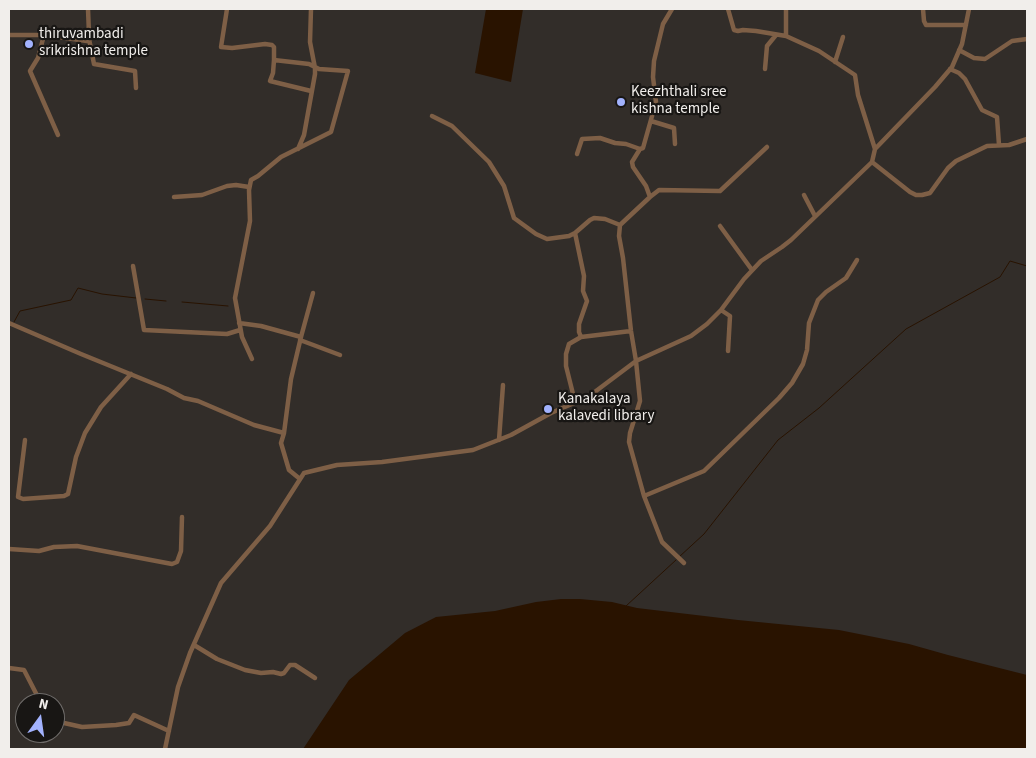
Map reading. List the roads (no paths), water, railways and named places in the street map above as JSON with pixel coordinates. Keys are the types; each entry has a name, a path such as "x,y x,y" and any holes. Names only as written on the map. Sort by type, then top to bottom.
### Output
{"street":[{"path":"88,9 89,39 94,64 135,70 136,88"},
{"path":"227,9 221,47 272,45 274,47 274,60 270,82 312,91"},
{"path":"298,149 304,135 315,68 310,42 311,9"},
{"path":"650,197 632,162 640,148 644,145 656,102 653,77 654,61 664,24 672,9"},
{"path":"728,9 734,30 756,31 786,36 819,51 855,76 858,94 875,150"},
{"path":"786,9 786,36"},
{"path":"923,9 926,25 966,25"},
{"path":"165,749 178,687 221,583 270,526 304,473 337,465 382,462 473,450 499,440 588,397 636,361 691,336 721,310 761,260 782,247 872,162 875,150 935,88 950,69 959,50 969,9"},
{"path":"9,35 44,35 80,41 87,41 89,39"},
{"path":"44,35 38,58 30,71 58,135"},
{"path":"765,69 767,46 776,35"},
{"path":"835,62 844,37"},
{"path":"959,50 974,58 985,59 1012,41 1027,39"},
{"path":"252,359 240,330 235,298 250,221 249,187 251,180 281,157 331,132 348,71 315,68 309,64 274,60"},
{"path":"950,69 959,73 964,79 982,110 997,117 999,145"},
{"path":"432,116 452,126 489,162 504,186 514,218 536,234 547,239 569,236 594,218 612,221 620,225"},
{"path":"651,121 674,128 675,144"},
{"path":"576,154 582,139 600,138 615,144 626,144 640,148"},
{"path":"872,162 910,192 922,195 930,193 948,168 956,161 987,146 1009,145 1027,139"},
{"path":"682,562 662,542 644,496 630,442 630,433 640,402 636,361 630,332 624,258 619,236 620,225 659,190 720,191 767,147"},
{"path":"174,197 202,195 226,186 249,187"},
{"path":"804,195 815,216"},
{"path":"720,226 752,270"},
{"path":"574,233 584,276 583,291 587,301 579,324 581,338"},
{"path":"644,496 704,471 779,398 792,383 803,364 807,350 809,323 818,300 846,278 858,260"},
{"path":"133,266 144,330 227,334 240,330"},
{"path":"300,480 289,470 281,443 300,338 313,293"},
{"path":"721,310 730,316 728,351"},
{"path":"9,323 167,388 184,398 198,401 254,425 284,434"},
{"path":"239,323 261,326 300,338 340,355"},
{"path":"575,402 566,366 566,354 569,344 581,338 630,332"},
{"path":"25,440 18,498 64,496 68,494 76,458 85,433 101,408 131,374"},
{"path":"499,440 503,385"},
{"path":"9,549 39,550 77,546 172,564 177,562 181,550 182,517"},
{"path":"194,645 217,659 245,670 281,674 290,665 295,665 315,678"},
{"path":"9,668 24,670 36,693"},
{"path":"65,723 82,727 129,724 134,715 169,731"}],"waterway":[{"path":"679,557 704,534 778,440 819,408 906,329 1000,277 1010,261 1027,266"},
{"path":"14,322 20,311 71,300 78,288 102,294 136,298"},
{"path":"145,299 166,301"},
{"path":"182,302 228,306"},
{"path":"626,606 676,560"}],"place":[{"name":"thiruvambadi srikrishna temple","path":"29,44"},
{"name":"Keezhthali sree kishna temple","path":"621,102"},
{"name":"Kanakalaya kalavedi library","path":"548,409"}]}
